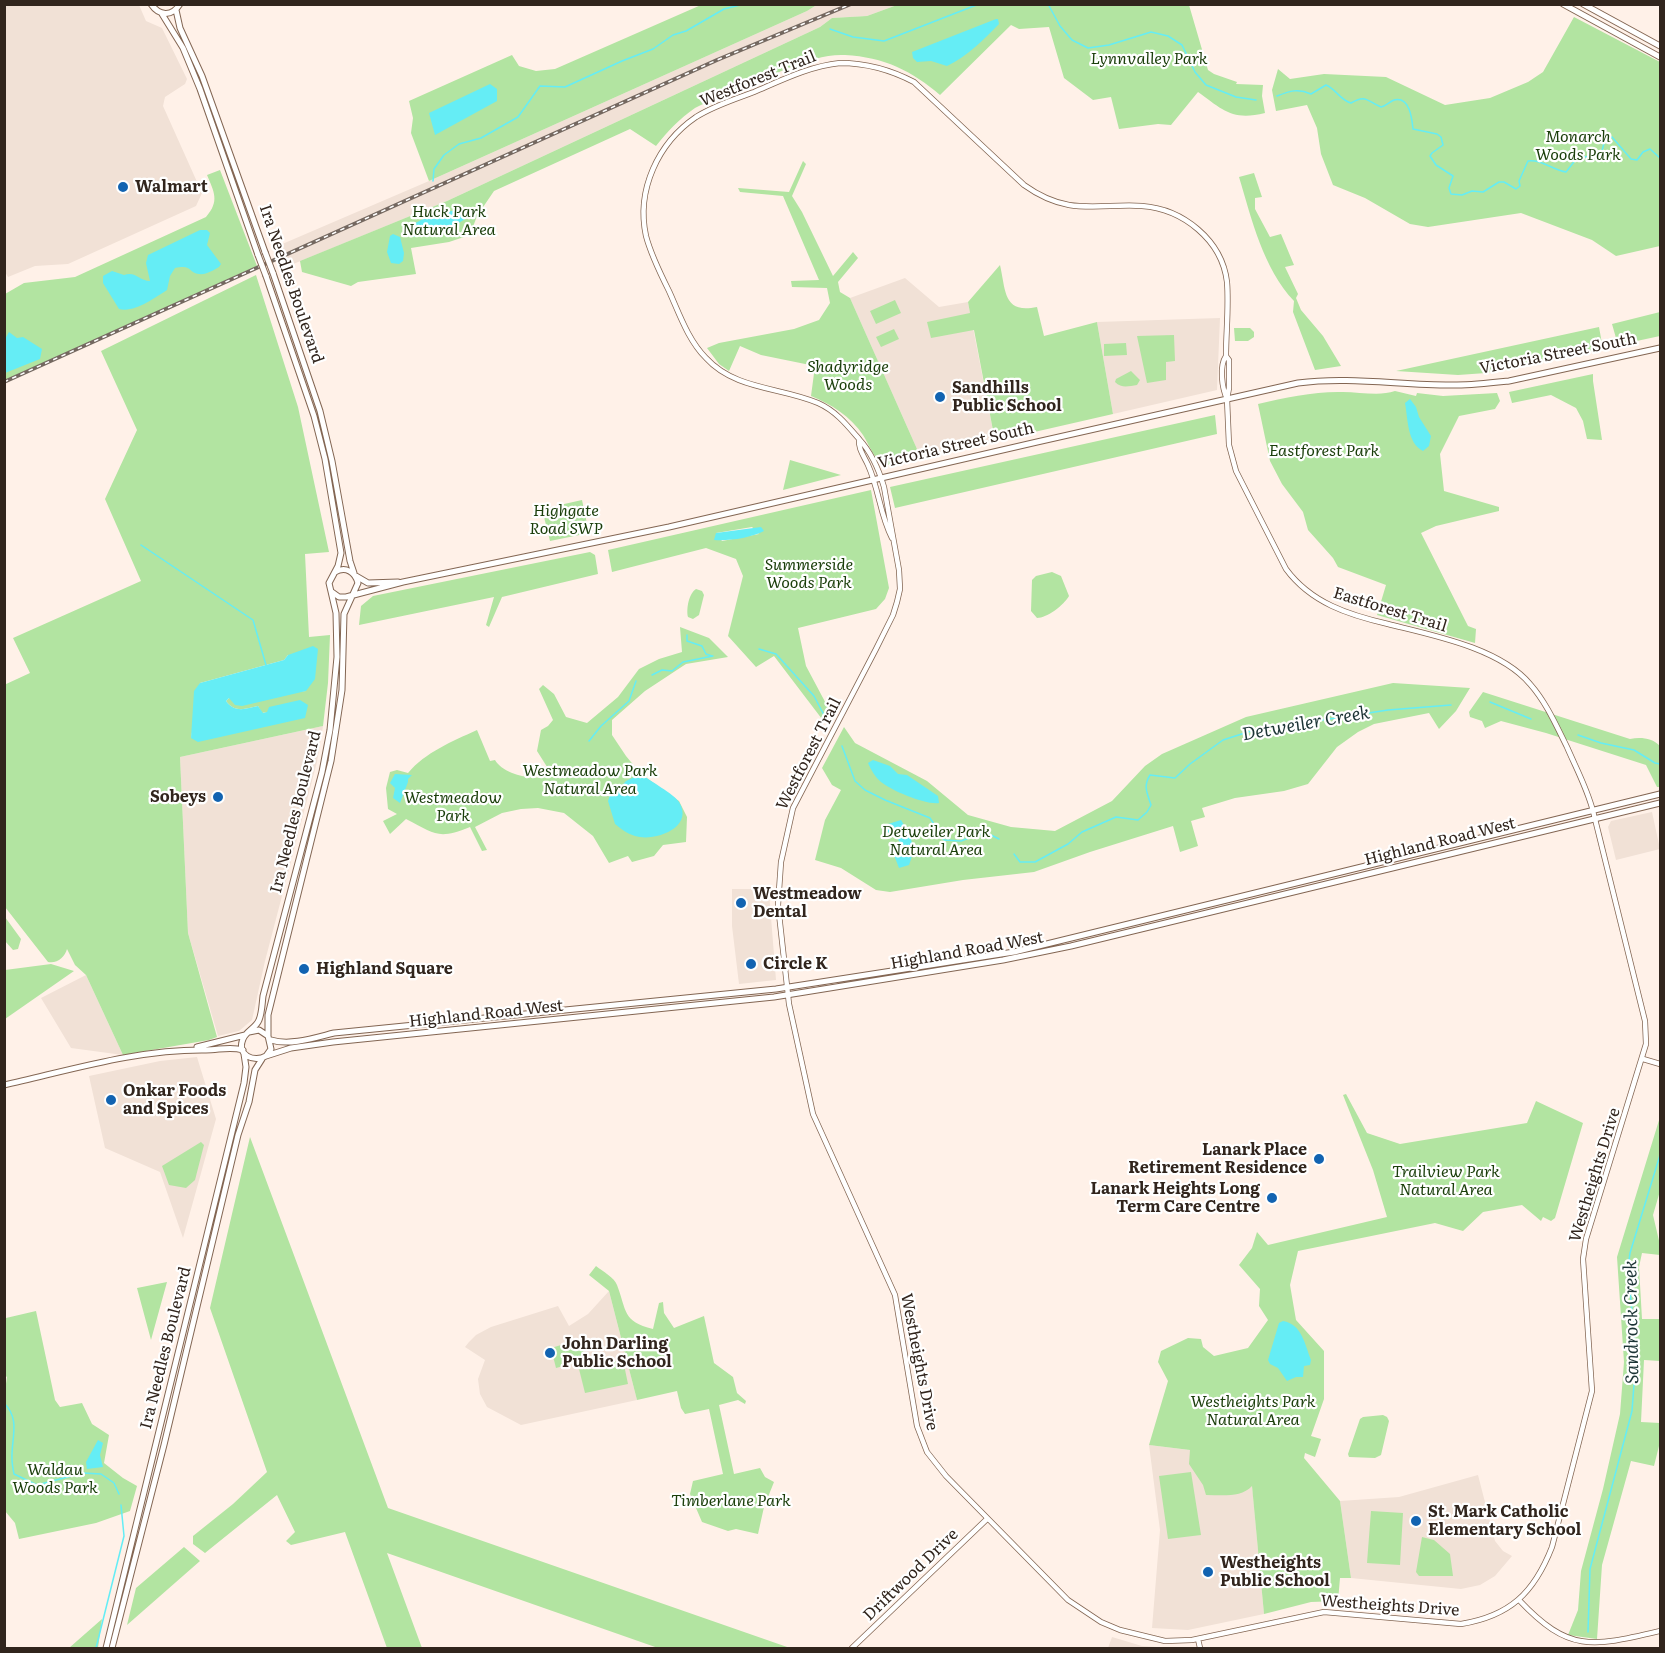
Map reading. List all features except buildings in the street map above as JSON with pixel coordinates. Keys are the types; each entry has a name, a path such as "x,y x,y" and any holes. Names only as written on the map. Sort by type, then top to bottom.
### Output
{"main road":[{"name":"Ira Needles Boulevard","path":"151,4 156,11 162,14 183,48 200,89 301,372 325,459 341,553 334,573"},
{"path":"1563,4 1660,57"},
{"path":"1583,4 1660,46"},
{"name":"Ira Needles Boulevard","path":"178,7 180,28 202,76 320,411 332,461 350,561 355,575"},
{"path":"162,14 172,13 178,7"},
{"name":"Victoria Street South","path":"352,594 590,544 1298,383 1326,380 1456,385 1509,381 1660,348"},
{"path":"344,569 355,575 357,586 352,594 341,597 332,592 329,583 334,573 344,569"},
{"name":"Victoria Street South","path":"355,575 368,583 403,582"},
{"name":"Ira Needles Boulevard","path":"247,1034 256,1025 260,1016 263,996 322,772 333,707 337,657 336,613 332,592"},
{"name":"Ira Needles Boulevard","path":"269,1038 268,1016 331,761 342,690 344,614 352,594"},
{"name":"Highland Road West","path":"269,1038 290,1042 334,1034 787,987 1046,946 1660,794"},
{"name":"Highland Road West","path":"264,1058 291,1048 333,1042 788,996 1029,956 1660,803"},
{"path":"4,1085 125,1057 194,1049 259,1030 269,1038 271,1049 264,1058 249,1058 244,1052 242,1045 247,1034"},
{"path":"194,1049 208,1050 228,1047 244,1052"},
{"name":"Ira Needles Boulevard","path":"106,1648 244,1083 246,1074 244,1052"},
{"name":"Ira Needles Boulevard","path":"112,1648 164,1445 238,1135 249,1102 255,1070 264,1058"}],"street":[{"name":"Westforest Trail","path":"787,987 778,905 780,871 792,808 893,615 900,589 899,570 892,523 881,477 864,443 839,417 818,403 744,382 724,373 707,360 692,339 656,265 644,221 645,195 653,167 666,145 685,125 698,116 827,64 855,63 891,72 914,82 1024,185 1047,198 1085,207 1147,206 1168,212 1189,222 1202,233 1213,245 1227,284 1226,356 1229,360 1229,388 1227,399"},
{"name":"Eastforest Trail","path":"1227,399 1229,445 1236,471 1280,559 1293,579 1313,596 1331,606 1354,615 1476,650 1502,661 1514,670 1530,683 1552,716 1586,789 1593,811"},
{"name":"Westforest Trail","path":"859,438 858,446 874,479 885,524 893,540"},
{"name":"Westheights Drive","path":"787,987 813,1114 895,1295 920,1436 934,1463 1068,1600 1101,1622 1129,1633 1165,1641 1198,1639 1324,1612 1461,1624 1501,1612 1520,1600 1539,1575 1552,1547 1589,1406 1592,1379 1583,1259 1586,1239 1646,1044 1645,1021 1593,811"},
{"path":"1643,1059 1660,1064"},
{"name":"Driftwood Drive","path":"852,1648 987,1519"},
{"path":"1520,1600 1546,1629 1563,1640 1580,1645 1604,1644 1660,1631"},
{"path":"1198,1639 1200,1648"}],"shaded area":[{"path":"823,4 897,5 867,16 832,18 820,27 447,201 281,269 273,248 429,181"},
{"path":"4,5 139,5 146,21 162,28 187,79 185,84 165,97 163,106 202,193 196,206 68,264 35,266 8,277 4,270"},
{"name":"Sandhills Public School","path":"905,278 939,307 968,302 995,441 914,458 917,449 850,298"},
{"path":"1220,318 1217,390 1113,414 1097,322"},
{"path":"323,726 317,762 265,961 252,1020 239,1031 218,1036 188,933 180,757"},
{"path":"1652,812 1660,849 1616,860 1608,827 1611,821"},
{"path":"732,889 758,889 769,892 776,980 739,984 732,926"},
{"path":"86,975 123,1055 71,1048 41,998"},
{"path":"197,1057 216,1119 183,1238 160,1172 105,1148 89,1076 160,1061"},
{"name":"John Darling Public School","path":"609,1291 637,1400 521,1425 487,1407 480,1394 478,1379 485,1360 465,1347 476,1335 491,1327 558,1306 569,1326 588,1314"},
{"name":"Westheights Public School","path":"1149,1445 1190,1450 1251,1474 1264,1614 1188,1630 1152,1628 1160,1530"},
{"name":"St. Mark Catholic Elementary School","path":"1478,1475 1495,1541 1503,1551 1512,1556 1495,1576 1480,1585 1461,1589 1351,1578 1340,1501 1399,1497"},
{"path":"1112,1637 1142,1646 1171,1648 1108,1648"}],"green space":[{"path":"701,5 823,5 815,6 429,181 411,133 413,118 409,101 512,55 519,66 536,71 555,69"},
{"path":"897,5 1189,5 1208,70 1237,82 1236,84 1263,85 1265,113 1236,115 1221,109 1198,92 1171,125 1158,124 1119,129 1111,97 1093,100 1064,78 1049,27 1019,29 1011,25 940,95 908,72 885,62 845,55 818,58 790,67 695,108 684,116 656,146 630,129 494,191 477,216 470,235 449,242 411,248 416,274 358,282 351,286 302,272 300,261 447,201 820,27 832,18 867,16"},
{"name":"Monarch Woods Park","path":"1574,17 1660,62 1660,246 1616,256 1592,240 1521,213 1428,227 1410,224 1365,198 1333,185 1321,154 1317,128 1307,105 1276,111 1272,90 1278,69 1290,79 1324,74 1386,77 1445,105 1490,98 1528,82 1543,72"},
{"name":"Shadyridge Woods","path":"803,161 806,164 792,196 833,276 853,252 858,258 838,282 840,292 850,298 917,449 914,458 885,466 881,463 853,422 833,407 811,396 815,366 761,355 740,346 729,371 719,364 707,348 719,343 794,329 819,320 830,303 827,288 792,287 791,281 819,280 783,196 740,192 738,188 789,192"},
{"path":"220,170 257,266 5,380 5,294 24,283 75,277 206,217 214,201 207,175"},
{"path":"1254,173 1262,197 1255,198 1255,209 1270,237 1281,234 1294,265 1285,267 1298,294 1296,298 1301,310 1323,336 1341,366 1315,370 1293,312 1294,301 1283,288 1266,259 1249,210 1239,177"},
{"path":"1000,265 1008,298 1018,307 1037,307 1044,336 1097,322 1113,414 995,441 974,330 931,338 927,322 970,313 968,302"},
{"path":"256,275 298,407 329,552 305,554 309,637 330,635 323,726 180,757 188,933 217,1037 123,1055 86,975 75,965 67,949 60,959 48,962 5,907 4,685 30,673 13,638 141,581 105,499 137,430 101,351","holes":["288,655 306,691 229,698 226,701 237,709 258,706 262,713 267,712 191,738 200,683 284,660"]},
{"path":"895,300 901,313 876,324 870,311"},
{"path":"1660,312 1660,336 1618,345 1612,324"},
{"path":"1599,327 1603,349 1486,373 1458,375 1396,371"},
{"path":"1234,328 1250,328 1254,332 1254,337 1248,341 1235,341"},
{"path":"894,329 899,339 881,347 876,337"},
{"path":"1174,335 1175,361 1166,362 1166,380 1147,383 1137,336"},
{"path":"1126,343 1127,355 1104,356 1104,344"},
{"path":"1131,371 1140,380 1137,385 1123,386 1115,382 1116,379"},
{"path":"1593,374 1602,440 1587,439 1583,421 1576,408 1551,395 1512,403 1509,392"},
{"name":"Eastforest Park","path":"1395,391 1416,396 1417,393 1443,396 1497,393 1500,401 1495,409 1459,416 1440,454 1444,491 1499,507 1499,511 1436,526 1421,533 1468,626 1476,629 1475,643 1377,615 1386,585 1338,567 1308,530 1303,512 1282,484 1270,461 1258,404 1318,393 1382,394"},
{"path":"1215,415 1217,434 895,508 890,487"},
{"path":"790,460 841,475 783,490"},
{"name":"Summerside Woods Park","path":"871,490 889,588 885,599 876,609 798,628 806,666 831,713 825,723 774,656 756,667 728,636 743,576 736,559 706,548 612,572 608,550","holes":["752,527 759,534 722,541 716,533"]},
{"name":"Highgate Road SWP","path":"582,500 589,533 550,541 542,509"},
{"path":"590,552 595,555 598,574 502,597 489,627 486,625 494,597 359,625 361,606 373,596"},
{"path":"1052,572 1061,576 1069,596 1055,610 1046,616 1037,618 1031,611 1032,580 1036,576"},
{"path":"696,589 702,591 704,595 699,615 693,619 687,614 690,598"},
{"name":"Westmeadow Park Natural Area","path":"680,627 709,638 728,657 686,664 645,691 612,720 612,735 641,774 679,801 687,817 686,842 663,845 654,856 632,862 628,856 609,863 593,836 564,813 538,808 502,813 475,827 487,850 482,851 470,827 451,833 437,834 406,819 390,834 383,821 397,814 388,809 386,788 390,772 397,770 408,773 431,753 477,730 490,761 495,760 512,773 527,777 548,775 549,770 537,751 541,730 553,720 539,689 543,685 554,694 566,717 587,723 618,697 639,669 659,659 682,652"},
{"name":"Detweiler Park Natural Area","path":"1393,683 1470,688 1456,711 1439,729 1429,713 1374,724 1337,747 1308,784 1284,791 1235,798 1202,808 1205,817 1191,821 1198,846 1180,852 1173,826 1034,872 963,880 890,892 876,890 841,868 815,860 825,820 841,790 832,785 822,768 844,727 855,743 927,781 968,815 1011,827 1055,831 1112,801 1145,766 1162,754 1246,717"},
{"path":"1483,692 1630,739 1642,738 1653,741 1660,746 1660,787 1657,787 1646,765 1501,721 1485,728 1482,721 1470,717 1469,712"},
{"path":"5,917 21,939 18,949 13,950 5,941"},
{"path":"51,964 74,971 5,1019 5,970"},
{"path":"1346,1094 1367,1133 1400,1144 1527,1123 1536,1101 1583,1123 1555,1218 1551,1221 1543,1217 1541,1221 1522,1205 1483,1212 1463,1231 1435,1223 1298,1251 1290,1285 1296,1320 1324,1351 1324,1399 1311,1436 1321,1439 1315,1457 1305,1453 1304,1458 1340,1501 1351,1578 1340,1578 1338,1601 1311,1602 1264,1614 1252,1486 1237,1494 1206,1495 1203,1485 1189,1464 1190,1450 1149,1445 1168,1381 1158,1362 1161,1351 1188,1338 1201,1339 1203,1347 1214,1356 1248,1348 1268,1320 1259,1306 1260,1289 1239,1265 1252,1248 1257,1232 1268,1245 1387,1217 1373,1170 1343,1095"},
{"path":"1660,1117 1660,1191 1653,1215 1660,1255 1642,1253 1639,1267 1642,1319 1660,1319 1660,1361 1644,1360 1641,1422 1660,1423 1660,1442 1654,1466 1631,1461 1602,1565 1597,1639 1568,1635 1578,1610 1581,1571 1620,1414 1624,1362 1617,1257"},
{"path":"250,1137 388,1508 790,1648 658,1648 387,1553 422,1648 387,1648 345,1532 291,1545 286,1541 295,1532 277,1495 205,1553 193,1544 193,1536 233,1504 267,1472 210,1308"},
{"path":"201,1142 204,1145 195,1180 186,1188 169,1185 162,1166"},
{"name":"Timberlane Park","path":"596,1266 616,1282 627,1314 643,1326 653,1329 659,1303 663,1302 664,1313 674,1328 704,1316 714,1363 733,1377 737,1393 746,1401 745,1404 738,1400 719,1405 734,1474 760,1468 765,1477 774,1482 764,1507 758,1534 736,1529 728,1531 702,1522 690,1494 693,1481 723,1474 709,1409 685,1414 681,1408 677,1391 637,1400 609,1291 589,1275"},
{"path":"167,1282 151,1340 137,1288"},
{"name":"Waldau Woods Park","path":"36,1311 55,1400 60,1407 82,1403 92,1424 109,1435 104,1463 137,1486 130,1511 96,1523 19,1539 15,1523 5,1511 4,1397 7,1377 4,1375 4,1314 6,1318"},
{"path":"581,1339 585,1360 556,1368 551,1348"},
{"path":"623,1360 628,1384 585,1393 579,1369"},
{"path":"1383,1415 1389,1421 1381,1455 1375,1458 1349,1457 1360,1419"},
{"path":"1191,1472 1201,1535 1168,1539 1159,1476"},
{"path":"1371,1511 1403,1513 1400,1565 1367,1563"},
{"path":"1422,1537 1434,1540 1450,1554 1453,1576 1419,1576 1416,1572"},
{"path":"184,1547 200,1561 127,1625 136,1588"},
{"path":"102,1619 98,1648 69,1648"}],"water":[{"path":"996,19 999,24 987,36 968,53 947,66 931,61 917,62 913,58 912,52"},
{"path":"490,84 497,89 497,101 435,135 429,113"},
{"path":"467,209 469,213 467,218 445,231 436,231 417,237 407,236 404,232 410,226 433,215"},
{"path":"200,230 207,230 210,233 207,245 221,264 219,267 202,274 185,267 175,268 170,276 167,290 138,307 119,309 103,283 103,276 112,271 124,275 132,274 150,281 146,263 148,255"},
{"path":"393,234 400,237 404,253 403,261 399,264 391,263 387,252 390,236"},
{"path":"9,332 17,338 23,337 42,349 40,359 5,373 5,339"},
{"path":"1410,399 1431,436 1429,446 1423,451 1414,442 1409,430 1405,403"},
{"path":"761,527 764,531 753,536 714,540 716,533"},
{"path":"313,646 318,649 315,679 306,691 242,706 235,705 229,698 226,701 237,709 258,706 263,713 267,712 269,707 300,700 308,705 305,718 198,742 191,738 194,691 200,683 284,660 288,655"},
{"path":"873,760 890,766 898,774 907,775 938,796 939,803 918,800 886,786 870,768 868,763"},
{"path":"395,774 412,775 408,779 400,803 393,798 395,788 390,783"},
{"path":"641,774 676,799 682,811 682,819 677,826 661,835 635,836 615,824 608,801 611,792 617,791 626,781"},
{"path":"901,820 910,837 913,852 909,865 899,868 892,850 903,848 895,834 890,836 885,825"},
{"path":"1283,1321 1295,1326 1299,1331 1311,1360 1310,1365 1304,1366 1303,1377 1287,1381 1278,1368 1270,1364 1268,1360 1279,1323"},
{"path":"98,1440 103,1443 100,1455 103,1467 87,1469 86,1462"}],"waterway":[{"path":"433,181 434,169 444,155 459,144 481,138 518,117 540,86 565,87 653,49 673,35 686,31 724,9 744,4"},
{"path":"830,29 853,37 884,41 979,4"},
{"path":"1048,4 1060,26 1072,40 1088,48 1109,45 1151,32 1168,36 1182,45 1195,72 1206,85 1236,97 1256,100"},
{"path":"1277,96 1294,91 1311,94 1326,85 1351,103 1366,99 1381,107 1394,100 1404,101 1409,109 1413,129 1441,137 1443,145 1430,156 1436,165 1453,176 1449,188 1451,194 1483,192 1499,182 1504,182 1516,189 1520,186 1519,181 1528,161 1538,162 1566,172 1577,158 1601,155 1605,139 1612,137 1631,159 1637,160 1643,152 1650,149 1660,158"},
{"path":"141,545 253,620 266,665"},
{"name":"Detweiler Creek","path":"687,635 687,641 702,646 706,654 712,656"},
{"name":"Detweiler Creek","path":"759,649 776,654 814,696 824,715"},
{"path":"652,675 662,670 672,671 683,662 713,656"},
{"path":"589,741 601,726 629,701 636,681"},
{"name":"Detweiler Creek","path":"1490,702 1531,719"},
{"name":"Detweiler Creek","path":"1014,854 1020,862 1035,862 1068,844 1082,832 1116,817 1138,820 1151,805 1146,786 1150,775 1175,778 1223,740 1251,731 1388,710 1451,705"},
{"name":"Detweiler Creek","path":"1578,735 1634,750 1660,764"},
{"name":"Detweiler Creek","path":"842,746 855,781 865,790 885,800 930,818 944,840 961,841 985,832 999,839"},
{"name":"Sandrock Creek","path":"1588,1632 1590,1569 1632,1411 1636,1358 1628,1267 1630,1253 1660,1155"},
{"path":"4,1403 14,1423 12,1451 14,1474 37,1485 83,1473 101,1474 114,1483 119,1494"},
{"path":"96,1648 124,1536 121,1505"}],"railway":[{"path":"4,382 717,60 851,4"}],"place":[{"name":"Walmart","path":"123,187"},
{"name":"Sandhills Public School","path":"940,397"},
{"name":"Sobeys","path":"218,797"},
{"name":"Westmeadow Dental","path":"741,903"},
{"name":"Circle K","path":"751,964"},
{"name":"Highland Square","path":"304,969"},
{"name":"Onkar Foods and Spices","path":"111,1100"},
{"name":"Lanark Place Retirement Residence","path":"1319,1159"},
{"name":"Lanark Heights Long Term Care Centre","path":"1272,1198"},
{"name":"John Darling Public School","path":"550,1353"},
{"name":"St. Mark Catholic Elementary School","path":"1416,1521"},
{"name":"Westheights Public School","path":"1208,1572"}],"park label":[{"name":"Lynnvalley Park","path":"1149,59"},
{"name":"Huck Park Natural Area","path":"449,221"},
{"name":"Westmeadow Park","path":"453,807"},
{"name":"Trailview Park Natural Area","path":"1446,1181"},
{"name":"Westheights Park Natural Area","path":"1253,1411"}]}
